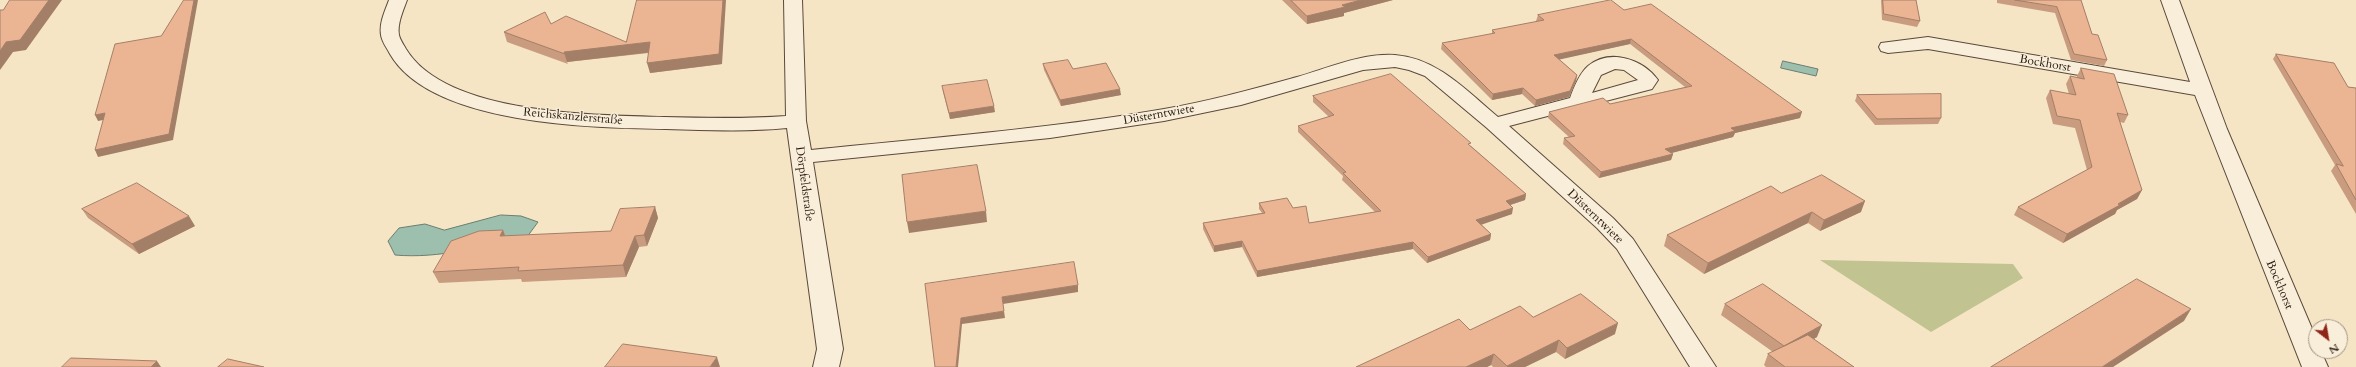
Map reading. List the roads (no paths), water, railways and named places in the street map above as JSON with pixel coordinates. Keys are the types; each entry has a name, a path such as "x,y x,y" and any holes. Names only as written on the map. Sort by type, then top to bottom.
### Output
{"street":[{"name":"Reichskanzlerstraße","path":"398,0 392,17 390,37 406,63 432,82 471,101 518,113 586,120 692,124 770,124 796,121"},
{"name":"Dörpfeldstraße","path":"793,0 796,121 800,157 830,349 826,367"},
{"name":"Bockhorst","path":"2170,0 2202,90 2256,230 2315,367"},
{"name":"Bockhorst","path":"1888,47 1928,44 2202,90"},
{"name":"Düsterntwiete","path":"800,157 1050,132 1164,115 1234,100 1362,64 1395,61 1414,65 1432,72 1494,124 1605,223 1625,244 1702,367"},
{"path":"1494,124 1579,101"}]}
